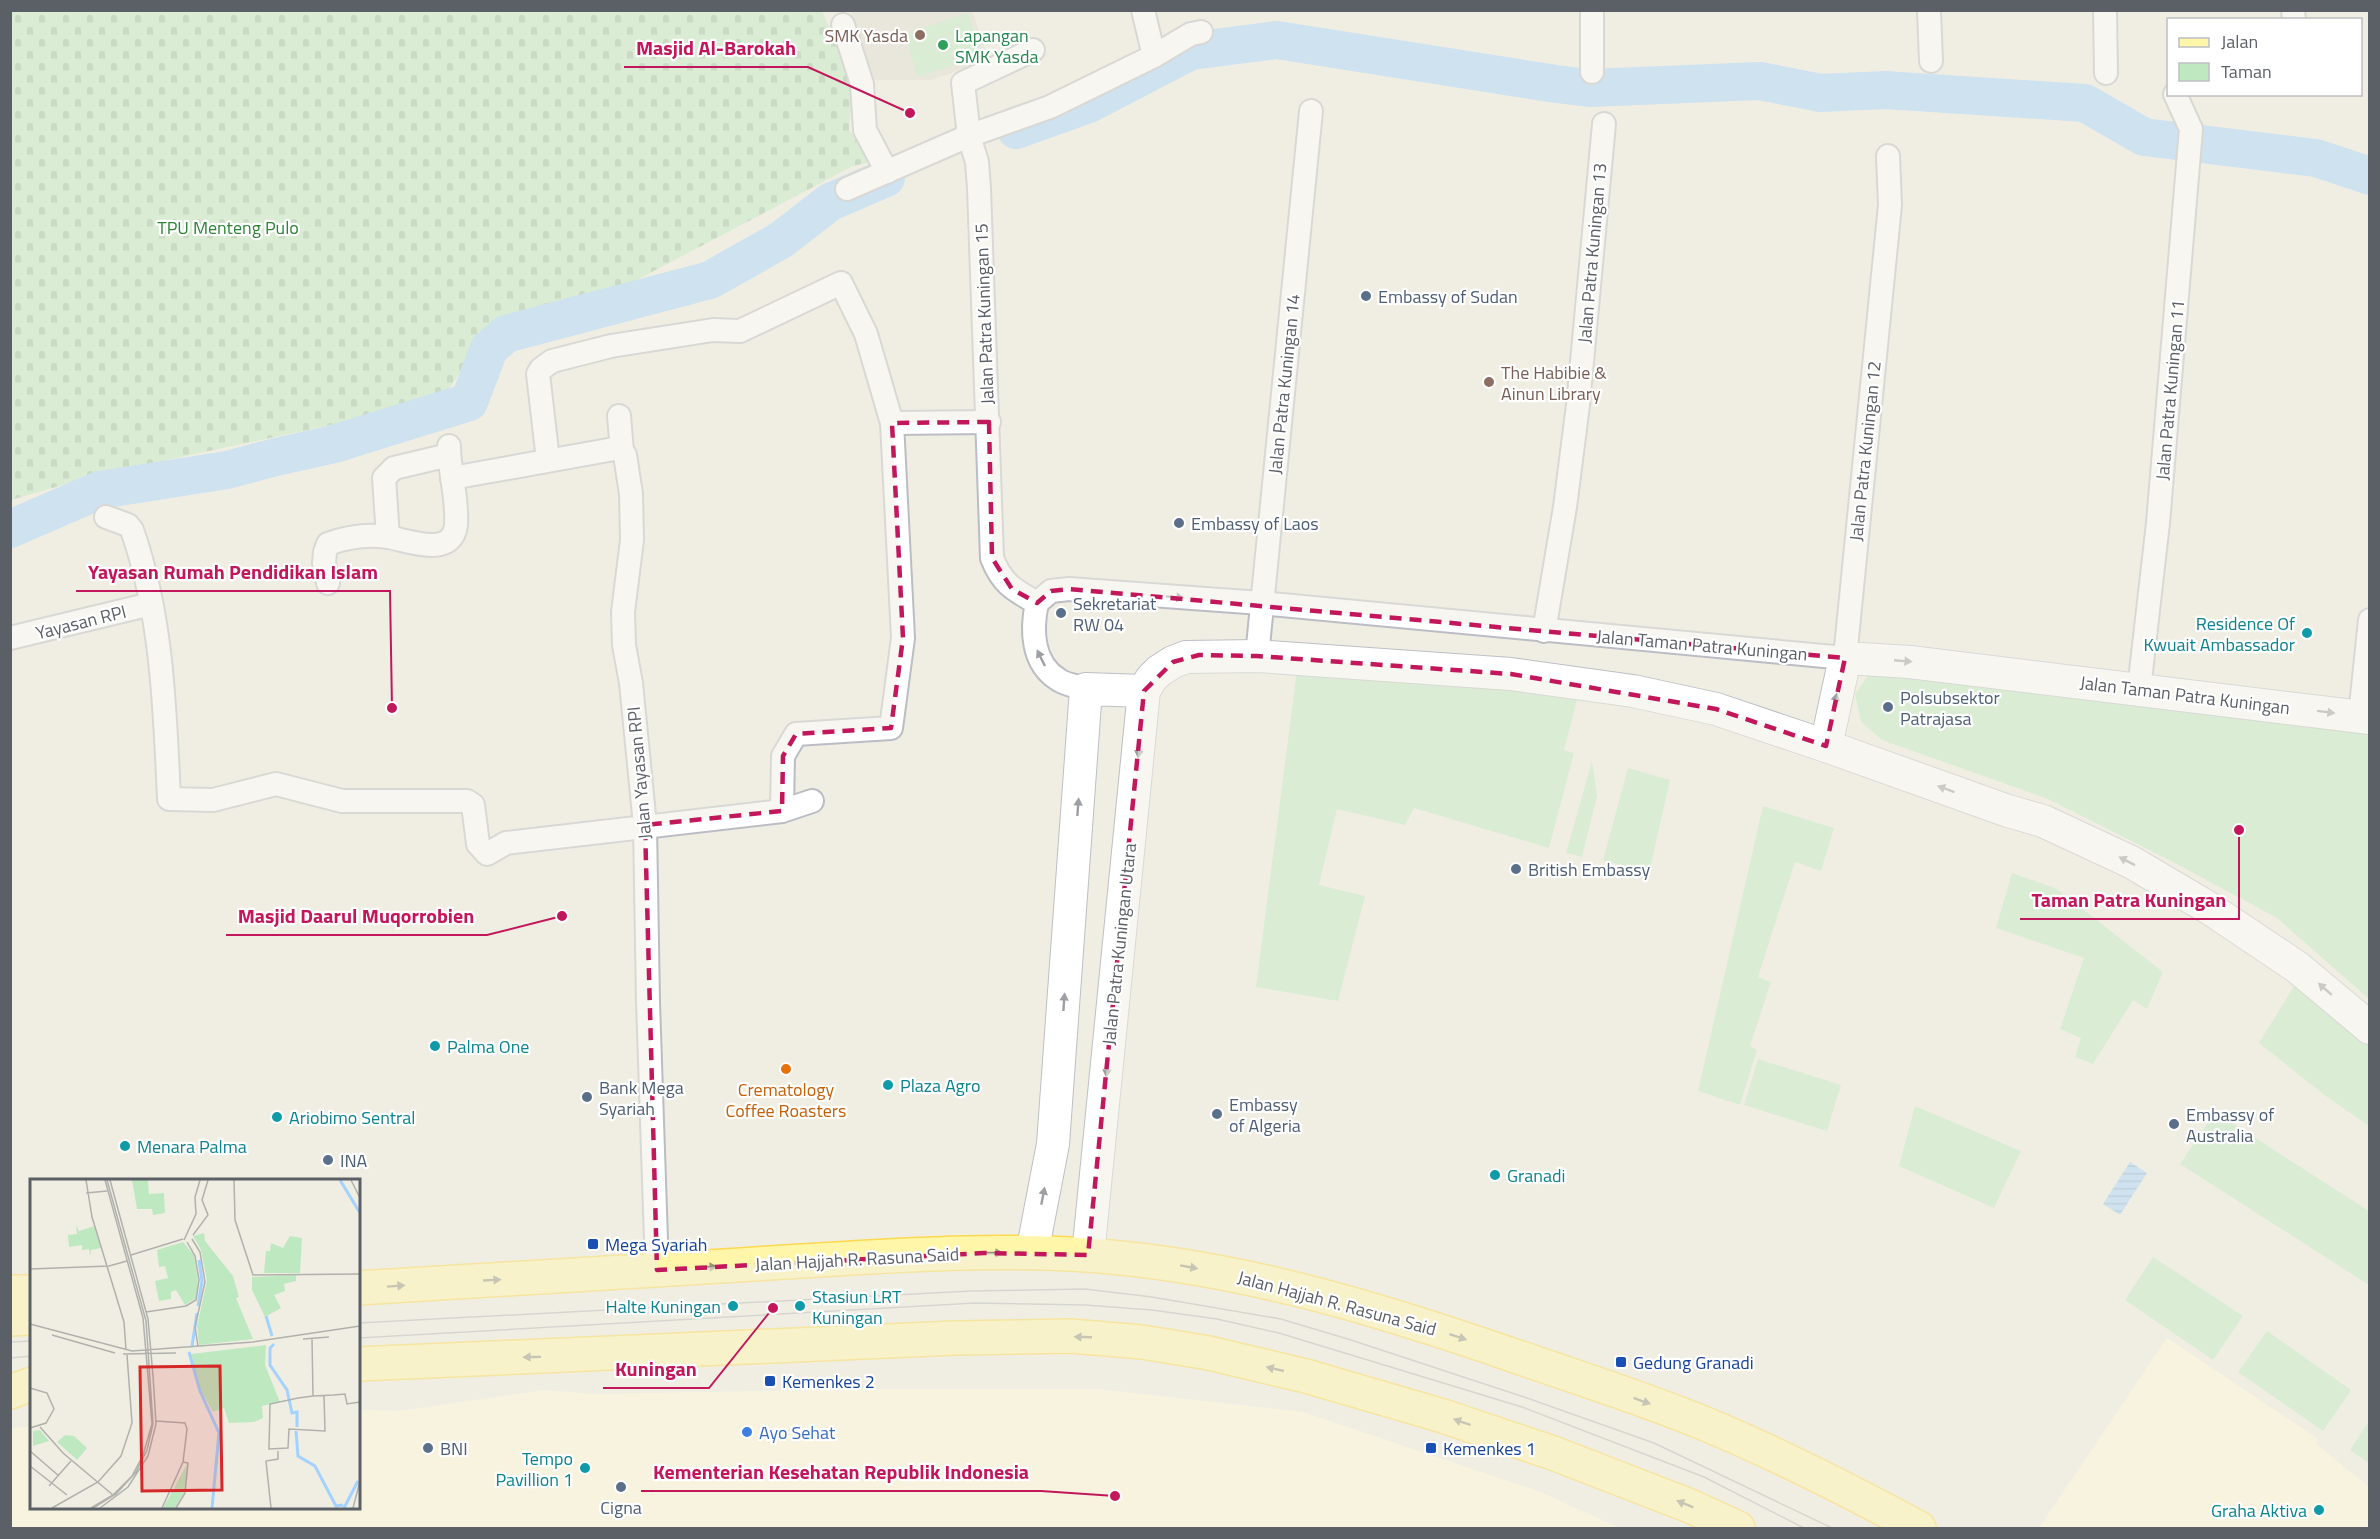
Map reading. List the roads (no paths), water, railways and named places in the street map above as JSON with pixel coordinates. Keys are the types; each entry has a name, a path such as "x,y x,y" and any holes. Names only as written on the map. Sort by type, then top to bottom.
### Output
{"main road":[{"name":"Jalan Hajjah R. Rasuna Said","path":"360,1288 847,1259 1032,1253 1088,1255 1175,1264 1245,1276 1375,1310 1476,1342 1707,1425 1867,1513 1918,1528"},
{"path":"10,1292 30,1292"},
{"path":"10,1319 30,1318"},
{"path":"360,1364 955,1338 1071,1336 1142,1342 1209,1353 1306,1376 1443,1416 1627,1482 1690,1506 1738,1528"},
{"path":"10,1382 30,1382"},
{"path":"10,1392 30,1383"}],"street":[{"path":"1143,10 1154,56"},
{"path":"1592,10 1593,72"},
{"path":"1929,10 1931,60"},
{"path":"2105,10 2106,73"},
{"path":"843,25 862,84 865,130 887,172"},
{"path":"847,189 887,172 972,146 1154,56 1191,34 1201,32"},
{"name":"Jalan Patra Kuningan 15","path":"1033,50 963,83 972,146 988,422 992,558 999,574 1012,589 1036,603"},
{"name":"Jalan Patra Kuningan 11","path":"2139,689 2158,523 2191,129 2176,96"},
{"name":"Jalan Patra Kuningan 14","path":"1257,656 1267,604 1311,111"},
{"name":"Jalan Patra Kuningan 13","path":"1544,631 1578,405 1604,124"},
{"name":"Jalan Patra Kuningan 12","path":"1826,746 1845,658 1890,205 1888,156"},
{"path":"548,460 538,374 552,361 611,346 702,332 741,331 841,283 866,334 892,423 903,638 891,728 796,734 783,756 782,811"},
{"name":"Jalan Yayasan RPI","path":"619,416 622,451 628,468 631,494 632,540 623,612 624,645 631,683 645,825 657,1270"},
{"path":"892,423 988,422"},
{"path":"452,478 614,449 622,451"},
{"path":"328,583 324,563 328,544 355,536 388,537 429,546 448,540 452,536 456,525 449,450 401,466 386,474 384,478 388,537"},
{"path":"106,518 128,525 132,530 151,594 161,677 169,799 213,800 276,784 342,801 467,801 473,805 478,844 487,854 506,843 645,825 782,811 812,801"},
{"name":"Jalan Taman Patra Kuningan","path":"1036,603 1051,591 1069,589 1267,604 1544,631 1910,662 2365,717"},
{"path":"1036,603 1033,622 1034,644 1044,666 1059,681 1086,689 1144,691 1159,671 1186,657 1257,656 1512,674 1633,692 1716,709 2008,811 2043,821 2131,862 2209,908 2297,967 2370,1028"},
{"name":"Yayasan RPI","path":"10,638 151,604"},
{"path":"2365,717 2370,620"},
{"path":"1032,1253 1053,1144 1086,689"},
{"name":"Jalan Patra Kuningan Utara","path":"1088,1255 1144,691"}],"water":[{"path":"2130,1162 2147,1173 2120,1215 2103,1204"}],"waterway":[{"path":"1016,130 1091,103 1191,51 1277,40 1589,88 1760,81 1821,93 1885,90 2085,103 2144,137 2316,158 2370,176"},
{"path":"10,529 100,490 227,470 334,444 469,402 489,349 506,334 710,280 781,240 830,202 886,178"}],"tram line":[{"path":"360,1323 971,1291 1085,1289 1152,1297 1281,1319 1524,1397 1654,1443 1832,1528"},
{"path":"360,1338 975,1303 1085,1305 1152,1310 1217,1319 1279,1333 1522,1407 1704,1477 1804,1528"},
{"path":"10,1342 30,1341"},
{"path":"10,1358 30,1356"}],"place":[{"name":"SMK Yasda","path":"920,35"},
{"name":"Lapangan SMK Yasda","path":"943,45"},
{"name":"Masjid Al-Barokah","path":"910,113"},
{"name":"Embassy of Sudan","path":"1366,296"},
{"name":"The Habibie & Ainun Library","path":"1489,382"},
{"name":"Embassy of Laos","path":"1179,523"},
{"name":"Sekretariat RW 04","path":"1061,613"},
{"name":"Residence Of Kwuait Ambassador","path":"2307,633"},
{"name":"Polsubsektor Patrajasa","path":"1888,707"},
{"name":"Yayasan Rumah Pendidikan Islam","path":"392,708"},
{"name":"Taman Patra Kuningan","path":"2239,830"},
{"name":"British Embassy","path":"1516,869"},
{"name":"Masjid Daarul Muqorrobien","path":"562,916"},
{"name":"Palma One","path":"435,1046"},
{"name":"Crematology Coffee Roasters","path":"786,1069"},
{"name":"Plaza Agro","path":"888,1085"},
{"name":"Bank Mega Syariah","path":"587,1097"},
{"name":"Embassy of Algeria","path":"1217,1114"},
{"name":"Ariobimo Sentral","path":"277,1117"},
{"name":"Embassy of Australia","path":"2174,1124"},
{"name":"Menara Palma","path":"125,1146"},
{"name":"INA","path":"328,1160"},
{"name":"Granadi","path":"1495,1175"},
{"name":"Mega Syariah","path":"593,1244"},
{"name":"Halte Kuningan","path":"733,1306"},
{"name":"Stasiun LRT Kuningan","path":"800,1306"},
{"name":"Kuningan","path":"773,1308"},
{"name":"Gedung Granadi","path":"1621,1362"},
{"name":"Kemenkes 2","path":"770,1381"},
{"name":"Ayo Sehat","path":"747,1432"},
{"name":"BNI","path":"428,1448"},
{"name":"Kemenkes 1","path":"1431,1448"},
{"name":"Tempo Pavillion 1","path":"585,1468"},
{"name":"Cigna","path":"621,1487"},
{"name":"Kementerian Kesehatan Republik Indonesia","path":"1115,1496"},
{"name":"Graha Aktiva","path":"2319,1510"}],"park label":[{"name":"TPU Menteng Pulo","path":"228,227"}]}
